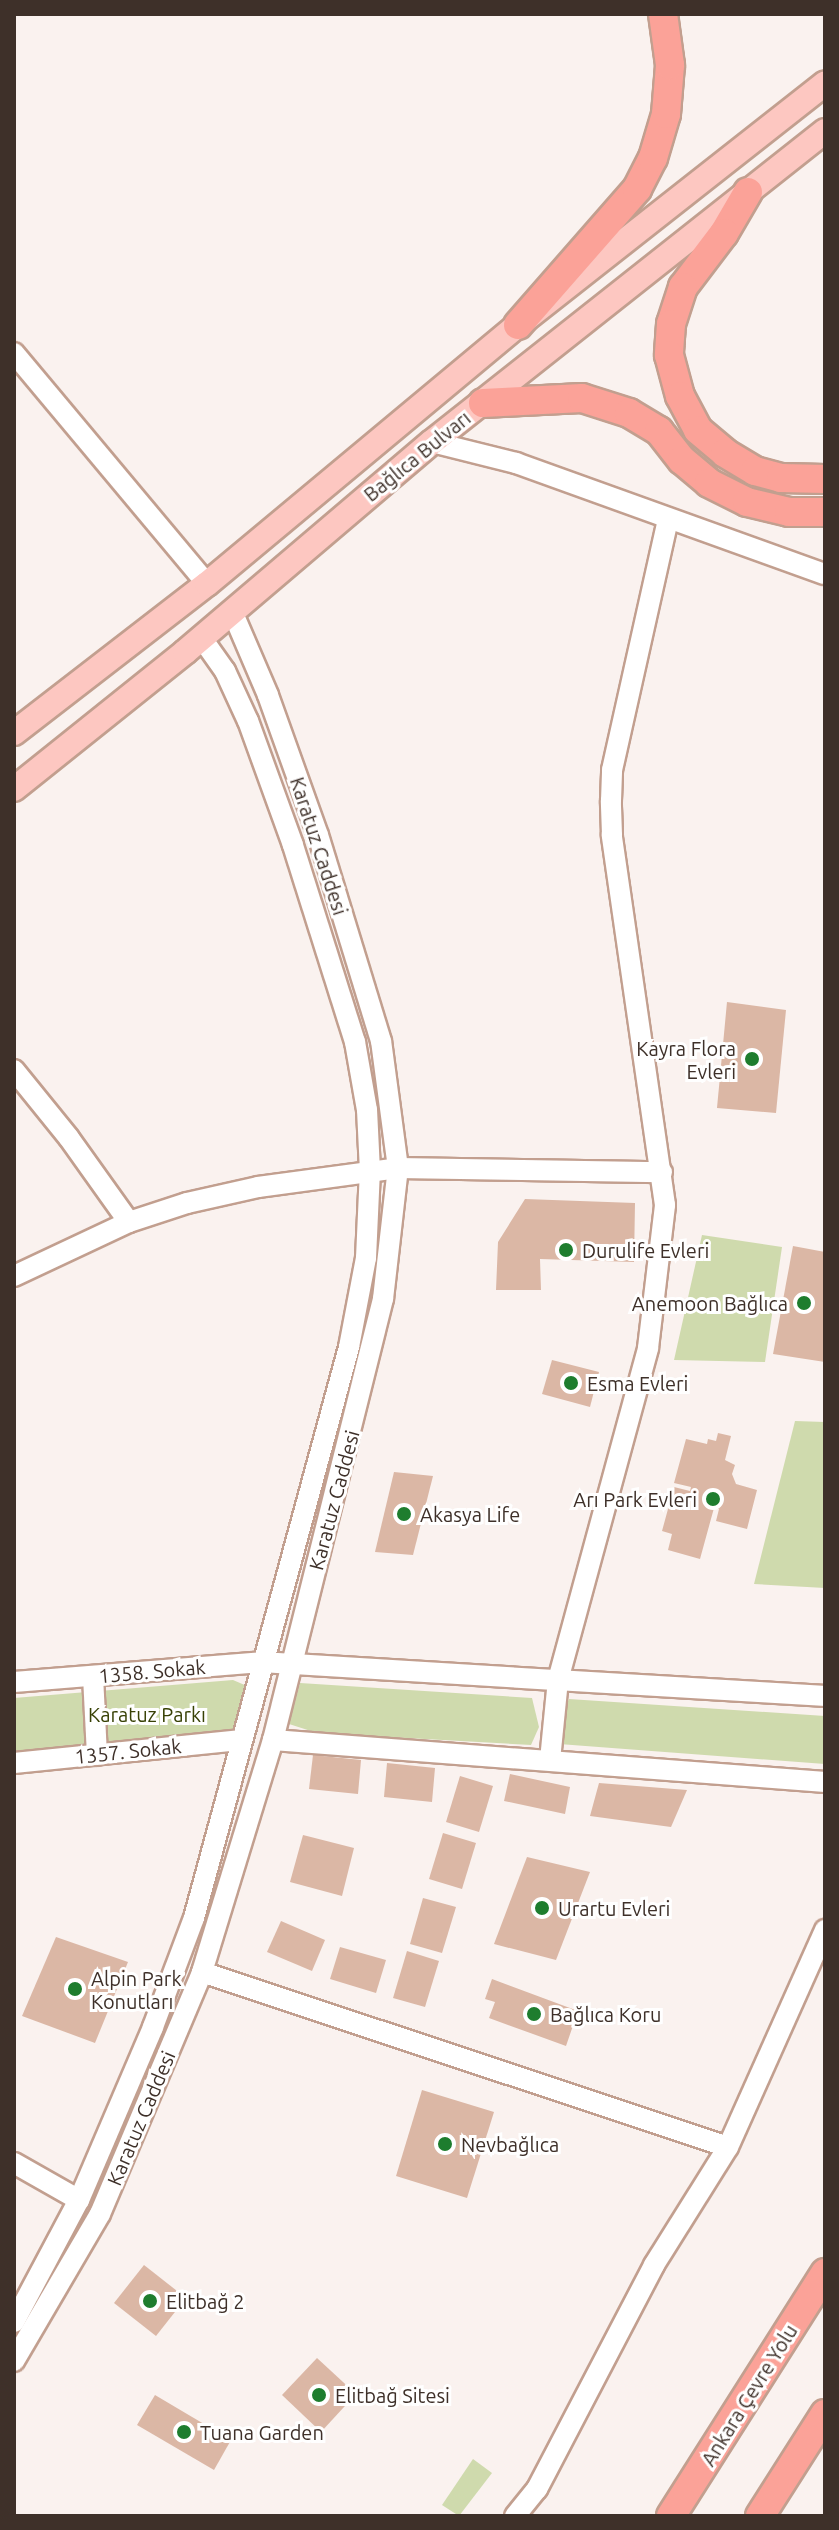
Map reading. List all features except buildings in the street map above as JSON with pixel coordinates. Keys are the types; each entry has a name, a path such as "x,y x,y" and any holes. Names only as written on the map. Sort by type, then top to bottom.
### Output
{"highway":[{"path":"518,325 637,189 653,158 666,114 669,77 663,14"},
{"path":"748,192 724,233 697,265 679,299 671,324 669,355 680,396 698,430 725,453 755,471 781,478 825,479"},
{"path":"483,403 582,398 629,413 659,431 682,460 709,483 747,502 789,512 825,512"},
{"name":"Ankara Çevre Yolu","path":"671,2516 825,2273"},
{"path":"760,2516 825,2414"}],"main road":[{"name":"Bağlıca Bulvarı","path":"14,733 207,584 518,325 825,83"},
{"name":"Bağlıca Bulvarı","path":"14,789 201,637 432,442 825,131"}],"street":[{"path":"14,353 207,584"},
{"path":"432,442 516,463 825,574"},
{"path":"550,1760 558,1680 648,1348 665,1205 612,835 611,801 612,770 668,520"},
{"name":"Karatuz Caddesi","path":"14,2361 100,2214 202,1972 273,1740 383,1299 398,1168 381,1041 318,835 268,695 232,611"},
{"name":"Karatuz Caddesi","path":"14,2322 79,2200 153,2027 194,1918 355,1319 366,1258 370,1171 367,1110 355,1042 293,845 248,721 225,671 201,637"},
{"path":"14,1070 69,1138 129,1222"},
{"path":"14,1276 129,1222 229,1193 398,1168 662,1172"},
{"name":"1358. Sokak","path":"14,1682 261,1662 825,1696"},
{"path":"93,1676 97,1755"},
{"name":"1357. Sokak","path":"14,1763 242,1740"},
{"path":"273,1740 825,1782"},
{"path":"515,2516 537,2489 654,2265 728,2147 825,1930"},
{"path":"202,1972 728,2147"},
{"path":"14,2163 79,2200"}],"green space":[{"path":"702,1235 782,1247 765,1362 674,1360"},
{"path":"795,1421 825,1422 825,1588 754,1584"},
{"name":"Karatuz Parkı","path":"233,1680 247,1686 238,1727 224,1734 14,1751 14,1698"},
{"path":"300,1683 532,1698 539,1727 531,1745 317,1733 289,1724"},
{"path":"569,1699 825,1716 825,1764 559,1744 559,1718"},
{"path":"473,2459 492,2473 459,2516 442,2505"}],"place":[{"name":"Kayra Flora Evleri","path":"752,1059"},
{"name":"Durulife Evleri","path":"566,1250"},
{"name":"Anemoon Bağlıca","path":"804,1303"},
{"name":"Esma Evleri","path":"571,1383"},
{"name":"Arı Park Evleri","path":"713,1499"},
{"name":"Akasya Life","path":"404,1514"},
{"name":"Urartu Evleri","path":"542,1908"},
{"name":"Alpin Park Konutları","path":"75,1989"},
{"name":"Bağlıca Koru","path":"534,2014"},
{"name":"Nevbağlıca","path":"445,2144"},
{"name":"Elitbağ 2","path":"150,2301"},
{"name":"Elitbağ Sitesi","path":"319,2395"},
{"name":"Tuana Garden","path":"184,2432"}]}
